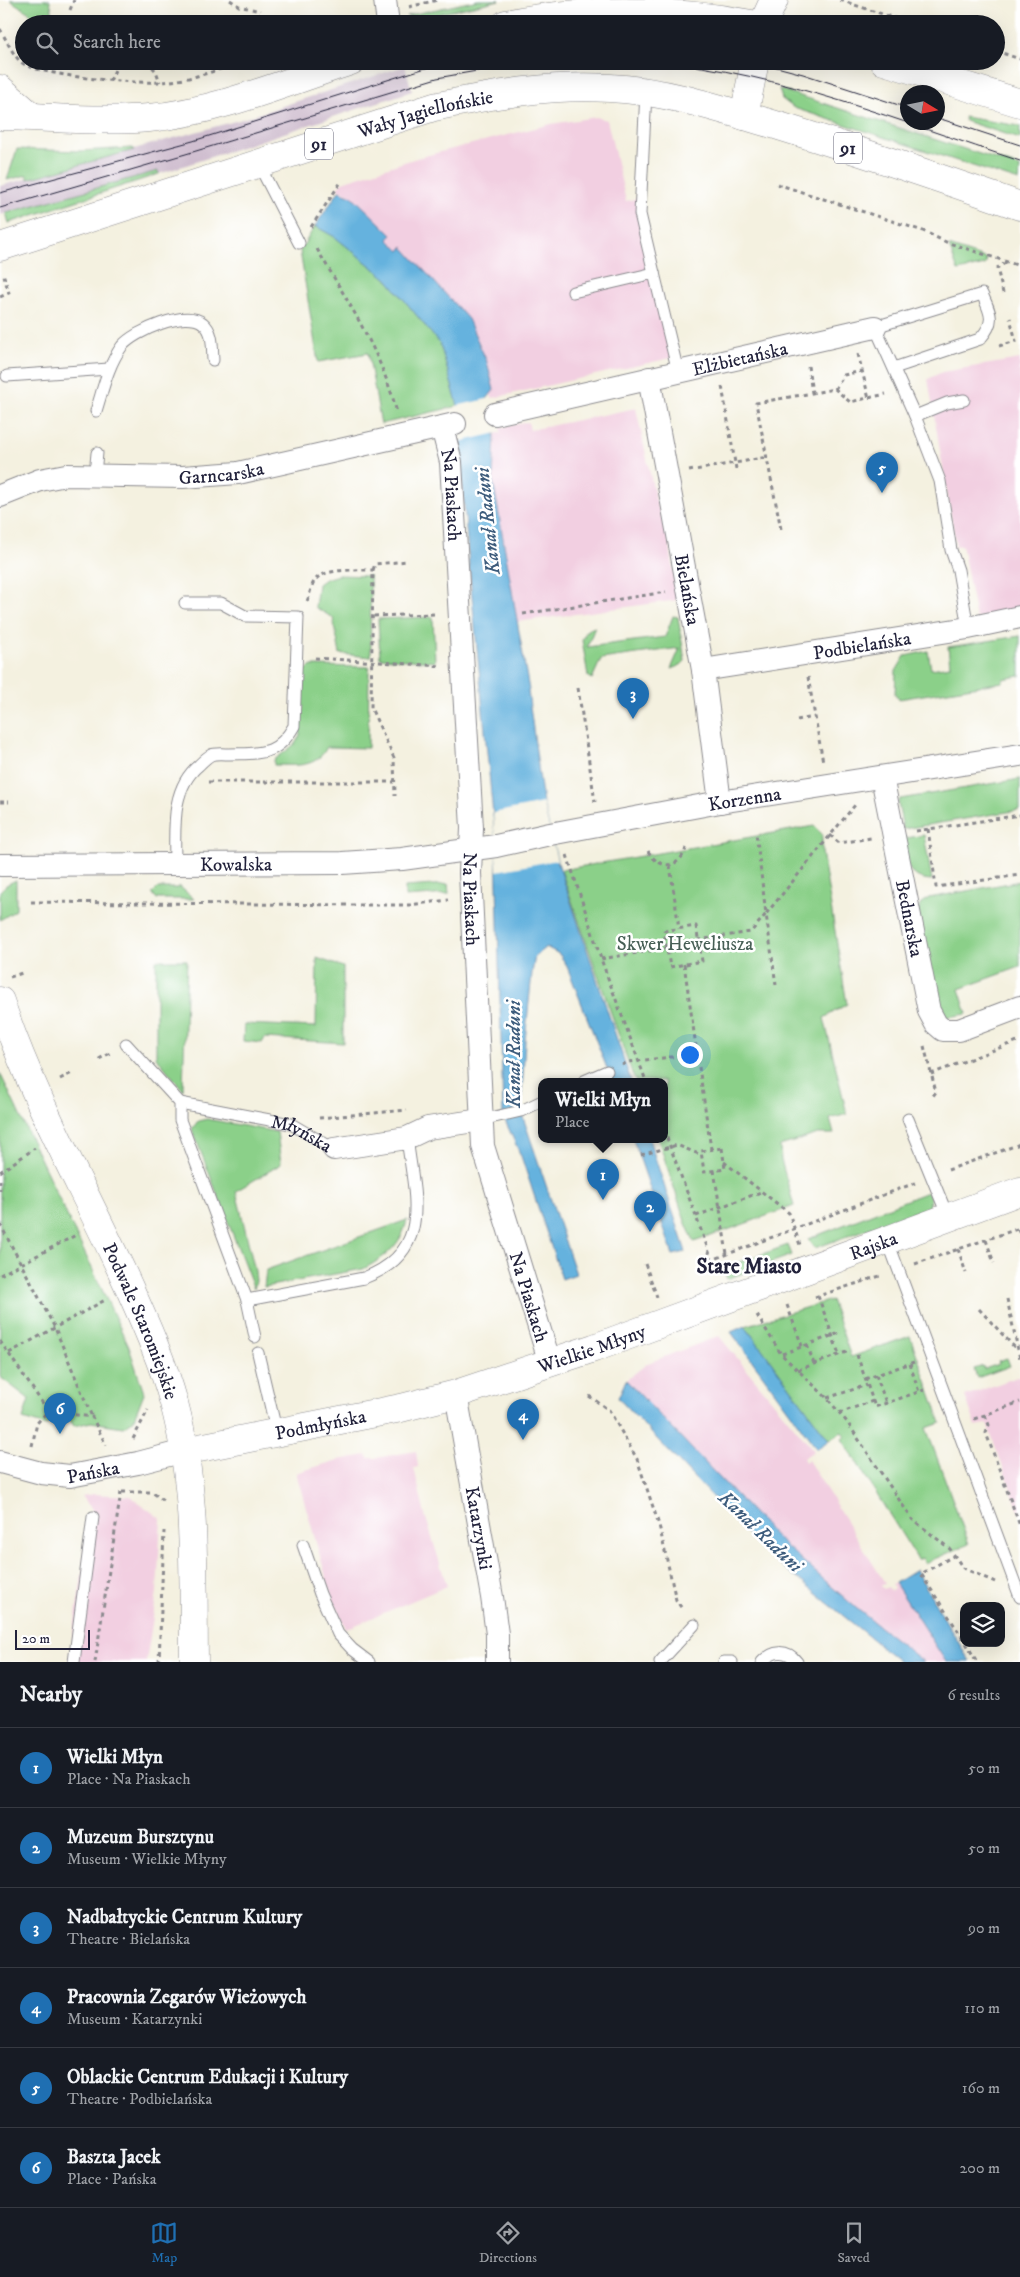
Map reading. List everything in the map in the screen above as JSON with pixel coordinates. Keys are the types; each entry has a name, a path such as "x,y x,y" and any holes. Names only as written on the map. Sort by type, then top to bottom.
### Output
{"main road":[{"path":"759,0 761,15"},
{"path":"766,15 774,0"},
{"path":"607,15 686,15"},
{"path":"0,116 125,119 174,115 219,104 323,70"},
{"path":"744,116 753,70"},
{"path":"913,70 1020,103"},
{"name":"Wały Jagiellońskie","path":"0,258 258,164 434,107 490,95 563,88 610,88 684,99 744,116"},
{"path":"0,89 31,116"},
{"name":"91","path":"744,116 1020,206"},
{"name":"Podwale Staromiejskie","path":"0,1001 11,1034 37,1092 150,1333 174,1403 184,1451 192,1507 194,1662"},
{"name":"Rajska","path":"727,1298 1020,1191"},
{"name":"Wielkie Młyny","path":"456,1394 550,1363 727,1298"},
{"name":"Podmłyńska","path":"184,1451 277,1434 401,1408 456,1394"}],"street":[{"name":"Elżbietańska","path":"495,414 875,327"},
{"name":"Bielańska","path":"649,378 704,670 720,802"},
{"name":"Garncarska","path":"0,496 40,480 66,475 96,464 183,477 238,473 449,425"},
{"name":"Na Piaskach","path":"449,425 472,828 470,873 483,1146 550,1363"},
{"name":"Podbielańska","path":"704,670 968,628 1020,617"},
{"name":"Korzenna","path":"471,850 720,802 1020,755"},
{"name":"Bednarska","path":"882,777 929,1011 936,1024 943,1030 959,1030 1020,1008"},
{"name":"Kowalska","path":"0,865 342,863 402,859 471,850"},
{"name":"Młyńska","path":"334,1149 406,1138 428,1128 481,1120"},
{"name":"Katarzynki","path":"456,1394 492,1597 497,1634 497,1662"},
{"name":"Pańska","path":"0,1462 42,1473 70,1476 138,1463 184,1451"}],"lane":[{"path":"646,92 640,214 678,372"},
{"path":"258,164 299,243"},
{"path":"573,292 654,273"},
{"name":"Elżbietańska","path":"875,327 982,294 992,316 989,329 980,339 894,368"},
{"path":"96,410 109,369 123,346 142,331 168,322 190,318 203,323 212,336 213,360"},
{"path":"875,327 915,416 940,481 951,550 958,570 968,628"},
{"path":"7,376 109,369"},
{"path":"915,416 948,403 964,400"},
{"path":"175,865 177,802 180,790 189,773 211,754 265,753 278,746 288,736 294,726 297,656 298,617 246,616 221,603 185,603"},
{"path":"126,1044 180,1103 180,1120 247,1300 255,1337"},
{"path":"591,1078 607,1071"},
{"name":"Młyńska","path":"180,1103 291,1124 334,1149"},
{"path":"481,1120 521,1111 538,1103"},
{"path":"908,1119 948,1218"},
{"path":"247,1300 364,1278 379,1272 392,1261 412,1236 416,1220 406,1138"},
{"path":"887,1240 1019,1594"},
{"path":"258,1353 277,1434"},
{"path":"74,1662 93,1517"},
{"path":"303,1545 320,1594 338,1634 352,1649 369,1662"},
{"path":"660,1662 694,1625"},
{"path":"762,1662 768,1656 783,1652 791,1655 797,1662"},
{"path":"724,1662 732,1662"}],"path":[{"path":"70,10 74,0"},
{"path":"230,0 239,6 260,11"},
{"path":"392,11 437,0"},
{"path":"840,0 885,15"},
{"path":"0,29 15,51"},
{"path":"1005,54 1020,59"},
{"path":"49,70 110,81 160,82 218,70"},
{"path":"110,81 116,70"},
{"path":"155,70 160,82"},
{"path":"299,243 341,182"},
{"path":"777,184 1020,266"},
{"path":"307,232 375,348 390,386 397,414"},
{"path":"0,258 9,293 0,296"},
{"path":"997,268 1007,262"},
{"path":"856,346 869,399"},
{"path":"806,358 812,393"},
{"path":"781,529 756,403 835,389 844,374 862,371"},
{"path":"722,386 736,469"},
{"path":"835,389 850,402 869,399 903,388"},
{"path":"686,472 767,457"},
{"path":"395,796 394,758 371,708 374,616 373,570 375,564 408,561"},
{"path":"298,617 310,596 315,580 326,574 340,571 373,570"},
{"path":"523,614 672,591"},
{"path":"551,604 552,609"},
{"path":"374,616 444,614"},
{"path":"805,654 824,768"},
{"path":"297,656 446,667"},
{"path":"578,688 595,803"},
{"path":"797,720 815,717"},
{"path":"200,782 394,782"},
{"path":"698,940 752,932 860,799"},
{"path":"0,802 9,802"},
{"path":"830,834 839,843 1020,815"},
{"path":"928,829 936,887 1020,875"},
{"path":"555,833 645,1078"},
{"path":"756,833 776,985"},
{"path":"648,851 653,859 661,864 670,865 679,861 685,853 687,844"},
{"path":"670,865 679,929"},
{"path":"31,902 410,905 455,899"},
{"path":"696,926 702,961 670,966 664,931 679,929 696,926"},
{"path":"601,959 667,948"},
{"path":"684,964 711,1149"},
{"path":"932,1074 1020,1040"},
{"path":"628,1062 697,1054"},
{"path":"929,1063 936,1092 932,1097"},
{"path":"60,1079 72,1073"},
{"path":"311,1119 414,1109"},
{"path":"668,1141 712,1260 1020,1144"},
{"path":"641,1156 678,1145 701,1156"},
{"path":"722,1148 725,1169 704,1172 701,1151 711,1149 722,1148"},
{"path":"724,1162 789,1213 803,1252"},
{"path":"714,1170 727,1254"},
{"path":"0,1180 0,1190"},
{"path":"696,1216 762,1192"},
{"path":"0,1224 55,1328 92,1418 106,1444"},
{"path":"839,1354 818,1296 1019,1228 1020,1235"},
{"path":"0,1275 79,1233"},
{"path":"986,1240 994,1263"},
{"path":"958,1249 966,1273"},
{"path":"645,1264 657,1298"},
{"path":"9,1353 109,1298 113,1307"},
{"path":"1007,1298 1020,1359"},
{"path":"787,1305 802,1346"},
{"path":"979,1309 1017,1351"},
{"path":"757,1314 781,1354 827,1398 839,1413 912,1519 950,1549 963,1568 1019,1594"},
{"path":"781,1354 842,1332"},
{"path":"0,1341 48,1411 92,1418"},
{"path":"807,1345 814,1364"},
{"path":"798,1370 849,1351"},
{"path":"857,1355 875,1407 941,1385"},
{"path":"865,1379 931,1357"},
{"path":"910,1364 919,1392"},
{"path":"876,1375 886,1403"},
{"path":"827,1398 867,1385"},
{"path":"589,1396 609,1410 637,1459 659,1524 676,1600 694,1625"},
{"path":"839,1413 873,1401"},
{"path":"972,1420 1020,1402"},
{"path":"124,1441 133,1439 148,1410 148,1403"},
{"path":"32,1447 37,1423 48,1411"},
{"path":"985,1415 989,1425 986,1433 1020,1526"},
{"path":"98,1446 115,1443"},
{"path":"22,1445 39,1448"},
{"path":"95,1662 121,1492"},
{"path":"145,1492 152,1492 160,1497 165,1508"},
{"path":"159,1662 164,1527"},
{"path":"955,1555 922,1574 960,1634"},
{"path":"968,1647 977,1662"}],"shaded area":[{"path":"393,70 406,70 412,91 159,174 158,171 0,215 0,186 239,120"},
{"path":"596,117 607,120 626,201 640,198 675,357 493,398 490,394 494,390 403,248 400,251 388,239 392,235 352,196 337,188 342,182 417,158 551,124"},
{"path":"1020,359 1020,611 976,618 962,545 956,546 928,379 942,372"},
{"path":"636,408 655,497 669,539 678,600 517,622 493,480 495,434 501,432 500,428 528,422 530,430"},
{"path":"719,1336 814,1451 803,1458 805,1462 808,1460 885,1583 881,1586 884,1589 888,1587 891,1591 894,1589 892,1585 895,1583 946,1662 924,1662 856,1608 779,1540 626,1380 648,1363"},
{"path":"1020,1376 1020,1514 987,1424 976,1426 965,1396"},
{"path":"416,1451 418,1467 414,1468 425,1515 447,1586 346,1629 331,1594 296,1473 338,1460 367,1455 368,1458 375,1458"},
{"path":"94,1494 130,1496 161,1519 157,1592 146,1662 69,1662 92,1509 81,1496"}],"green space":[{"path":"10,0 50,0 53,15 32,15"},
{"path":"478,0 499,0 434,15 410,15"},
{"path":"779,89 900,128 900,130 906,130 1020,167 1019,181 794,108 782,99"},
{"path":"964,117 1020,126 1020,139 965,121"},
{"path":"133,148 134,150 28,179 27,175 7,180 17,149 80,151"},
{"path":"158,171 159,174 9,223 6,213"},
{"path":"315,226 335,237 387,279 440,344 458,406 381,424 368,353 318,362 300,251"},
{"path":"949,246 987,259 985,265 958,271"},
{"path":"338,575 370,576 371,657 340,654 333,618 315,607 318,584 325,579"},
{"path":"673,616 678,617 685,661 681,665 671,669 680,648 601,659 592,679 588,676 582,640 587,630 595,627 587,647 665,637"},
{"path":"433,617 435,662 380,658 378,619"},
{"path":"1020,636 1020,676 1003,679 1003,682 899,699 895,694 896,671 905,656 928,651 931,669 950,666 948,647"},
{"path":"312,666 369,667 368,748 327,747 317,759 311,762 298,765 274,765 274,760 295,744 300,735 304,671"},
{"path":"1020,779 1020,810 903,829 898,803 900,799"},
{"name":"Skwer Heweliusza","path":"814,826 822,834 822,852 847,1004 824,1018 847,1114 830,1119 834,1134 818,1134 780,1146 781,1160 794,1206 694,1242 685,1221 659,1143 668,1143 668,1078 634,1078 633,1076 561,870"},
{"path":"924,835 932,880 923,879 912,872 906,861 901,839"},
{"path":"16,880 16,910 0,920 0,891 6,885"},
{"path":"1020,881 1020,967 959,989 967,1014 947,1017 936,1007 918,911 921,903 929,898"},
{"path":"448,884 449,894 405,897 405,887"},
{"path":"179,886 194,899 157,899 152,894 158,888 179,888"},
{"path":"317,958 343,967 343,1043 265,1038 262,1043 243,1041 244,1024 316,1027"},
{"path":"156,960 187,960 183,1090 156,1057"},
{"path":"0,1073 129,1347 144,1393 133,1421 123,1427 91,1422 74,1426 69,1419 56,1417 46,1426 23,1419 29,1399 0,1377"},
{"path":"207,1119 277,1132 281,1164 236,1191 255,1271 256,1281 254,1289 192,1129 198,1121"},
{"path":"927,1192 931,1199 928,1207 815,1248 808,1239"},
{"path":"407,1220 405,1229 397,1243 385,1255 363,1269 264,1287 266,1270"},
{"path":"788,1245 792,1255 727,1279 723,1268"},
{"path":"831,1300 851,1357 910,1336 941,1423 926,1428 969,1544 925,1563 922,1558 918,1560 842,1439 845,1436 842,1432 829,1440 745,1326"},
{"path":"1007,1358 1010,1366 977,1378 974,1369 983,1366 984,1369 999,1364 998,1361"}],"water":[{"name":"Kanał Raduni","path":"339,191 352,196 392,235 388,239 400,251 403,247 468,319 487,362 494,390 487,399 495,434 493,480 529,690 543,803 557,860 630,1078 611,1078 566,964 559,954 546,947 535,956 532,973 525,1041 521,1111 576,1274 562,1279 521,1156 503,1116 496,846 469,565 458,406 440,344 387,279 335,237 315,226"},
{"path":"634,1143 650,1143 686,1252 673,1255"},
{"path":"745,1326 829,1440 817,1449 731,1332"},
{"name":"Kanał Raduni","path":"626,1380 779,1540 856,1608 924,1662 900,1662 757,1544 618,1398"},
{"path":"916,1570 970,1662 946,1662 895,1583"}],"pier":[{"path":"491,398 497,433 459,442 456,430 456,406"},
{"path":"543,803 557,860 497,871 493,813"}],"tram line":[{"path":"0,193 193,141 419,70"},
{"path":"0,208 437,78 482,70"},
{"path":"718,70 749,76 840,101 1020,161"},
{"path":"788,70 900,105"},
{"path":"945,120 1020,145"}],"place":[{"name":"Oblackie Centrum Edukacji i Kultury","path":"882,493"},
{"name":"Nadbałtyckie Centrum Kultury","path":"633,719"},
{"name":"Wielki Młyn","path":"603,1200"},
{"name":"Muzeum Bursztynu","path":"650,1232"},
{"name":"Baszta Jacek","path":"60,1434"},
{"name":"Pracownia Zegarów Wieżowych","path":"523,1440"}],"district":[{"name":"Stare Miasto","path":"749,1266"}]}
